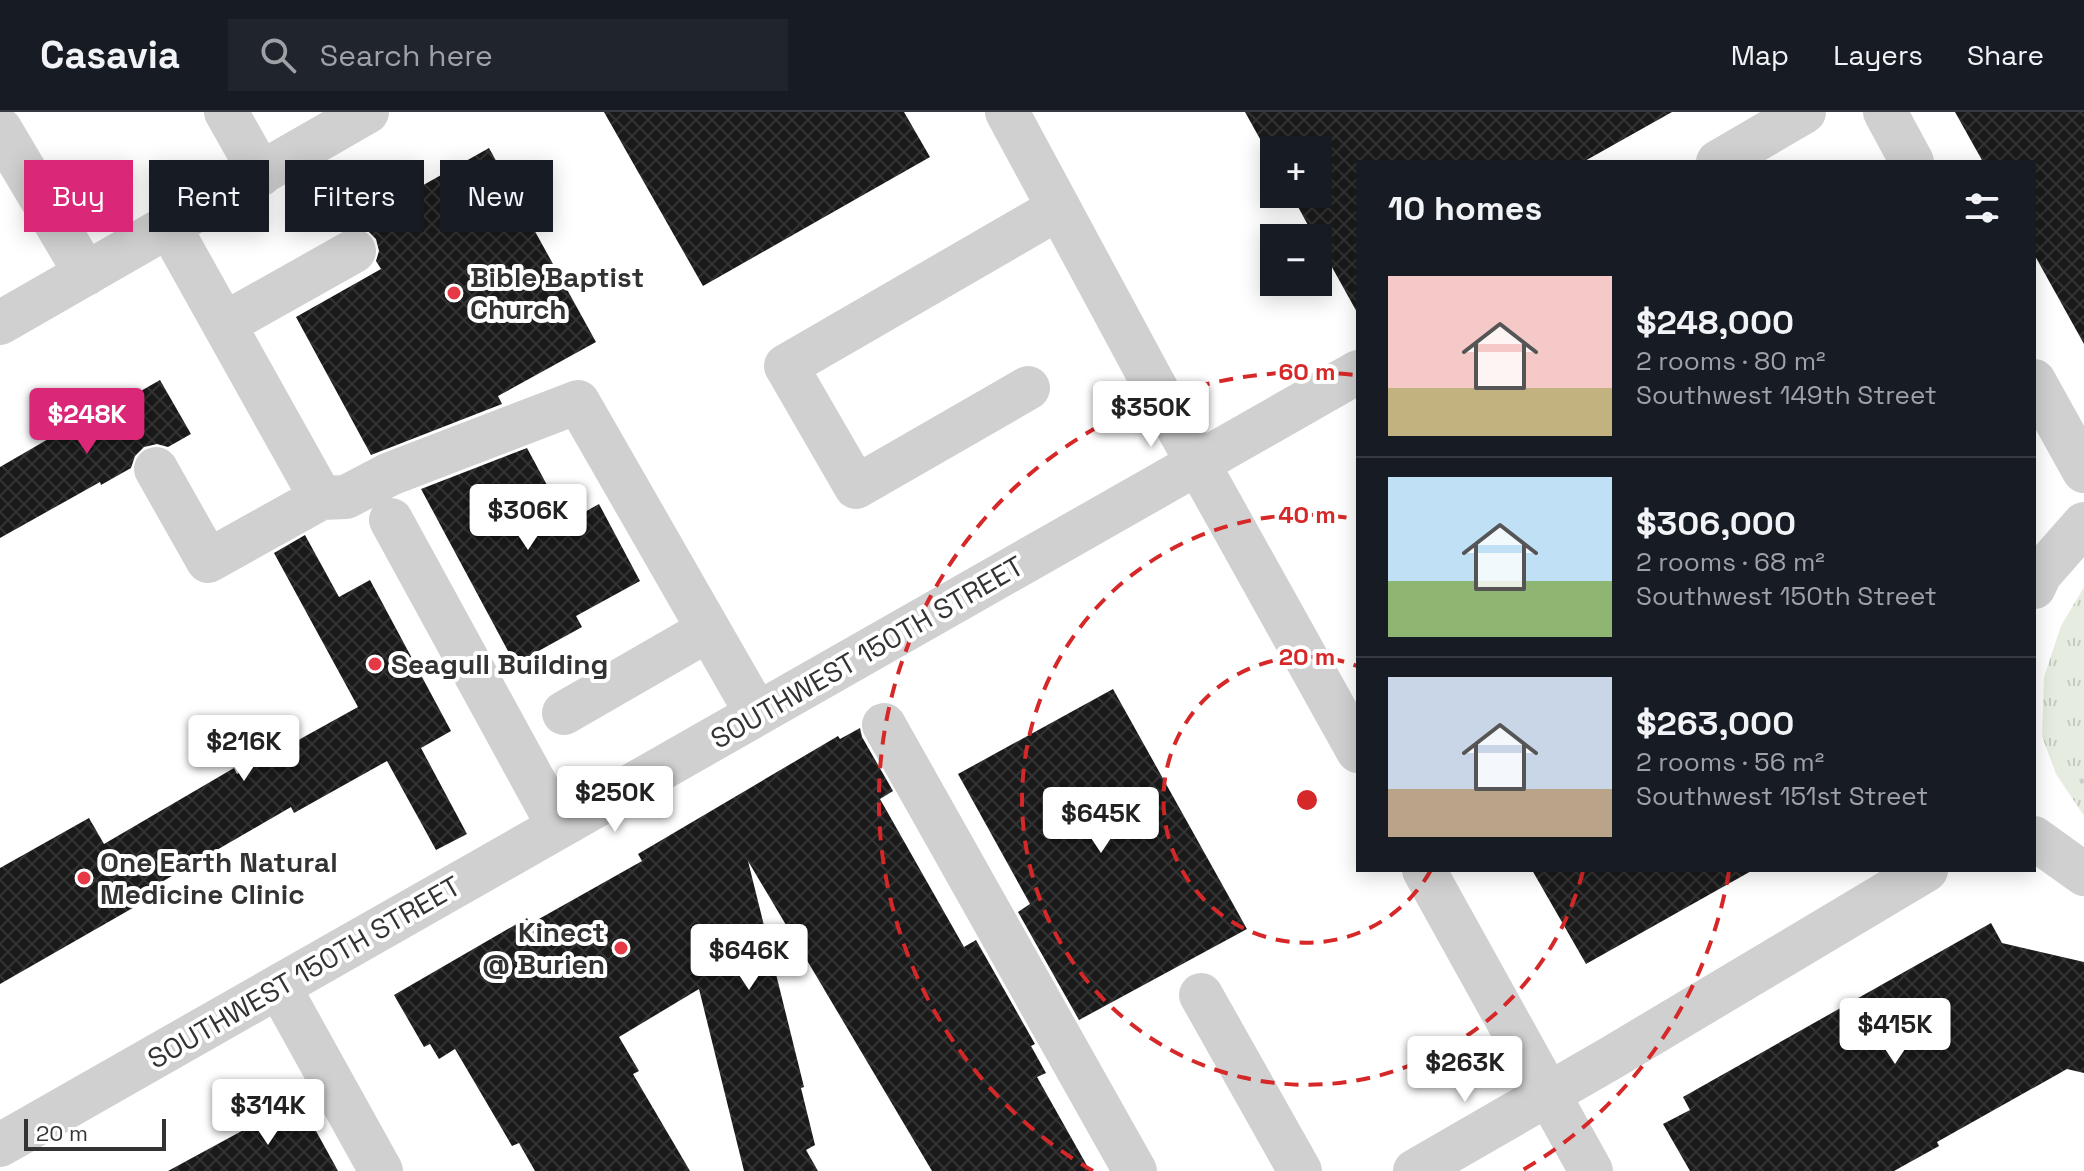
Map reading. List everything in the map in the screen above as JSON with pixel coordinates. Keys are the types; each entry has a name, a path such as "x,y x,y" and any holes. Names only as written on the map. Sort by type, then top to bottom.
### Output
{"street":[{"path":"226,112 253,160"},
{"path":"269,169 367,112"},
{"path":"1007,112 1356,747"},
{"path":"1721,160 1804,112"},
{"path":"1885,112 1911,160"},
{"path":"0,129 86,274"},
{"path":"1028,388 856,487 786,366 1059,208"},
{"path":"0,323 159,232"},
{"path":"172,232 321,498"},
{"path":"224,324 354,251"},
{"name":"SOUTHWEST 150TH STREET","path":"0,1145 1356,373"},
{"path":"2036,385 2084,471"},
{"path":"156,469 208,561 321,498 346,497 390,474 578,402 757,714"},
{"path":"391,520 559,827"},
{"path":"2036,583 2084,524"},
{"path":"564,713 708,630"},
{"path":"884,725 1135,1171"},
{"path":"2036,839 2084,874"},
{"path":"1425,872 1591,1171"},
{"path":"1415,1171 1923,872"},
{"path":"279,987 381,1171"},
{"path":"1201,995 1300,1171"}],"green space":[{"path":"2084,587 2084,816 2056,774 2042,736 2044,677 2061,626"}],"building":[{"path":"604,112 904,112 930,157 703,286"},
{"path":"1245,112 1672,112 1587,160 1356,160 1356,310 1332,267 1332,224 1307,224 1299,208 1332,208 1332,136 1260,136 1260,139"},
{"path":"1955,112 2084,112 2084,344 2036,258 2036,160 1982,160"},
{"name":"Bible Baptist Church","path":"489,148 496,160 468,160"},
{"name":"Bible Baptist Church","path":"440,176 440,232 535,232 596,342 498,396 502,404 371,455 296,317 381,269 376,261 379,251 376,239 369,232 424,232 424,185"},
{"path":"160,380 191,434 168,447 157,444 144,447 135,456 131,468 0,538 0,467 57,434 59,438"},
{"path":"527,448 567,522 599,504 640,581 576,616 582,627 515,664 421,489"},
{"path":"305,535 339,597 370,580 451,731 421,748 467,834 436,850 387,761 294,813 291,807 134,898 138,905 0,984 0,868 89,818 104,844 234,768 237,774 358,707 274,553"},
{"path":"1113,689 1247,929 1079,1020 1018,912 1030,904 958,774"},
{"name":"Kinect @ Burien","path":"860,728 862,737 893,791 880,799 964,947 976,940 1035,1044 1031,1046 1046,1073 1037,1077 1090,1171 932,1171 748,861 804,1087 801,1088 815,1145 806,1150 818,1171 744,1171 699,989 619,1037 639,1071 633,1074 690,1171 535,1171 519,1143 512,1146 455,1049 439,1059 430,1044 424,1047 394,995 527,918 530,924 642,861 638,854 838,736 840,739"},
{"path":"1533,872 1749,872 1586,964"},
{"path":"1991,923 2002,943 2084,962 2084,1073 2067,1069 1937,1142 1939,1146 1894,1171 1690,1171 1663,1124 1690,1110 1683,1097"},
{"path":"299,1100 338,1171 168,1171"}],"place":[{"name":"Bible Baptist Church","path":"454,293"},
{"name":"Seagull Building","path":"375,664"},
{"name":"One Earth Natural Medicine Clinic","path":"84,878"},
{"name":"Kinect @ Burien","path":"621,948"}]}
